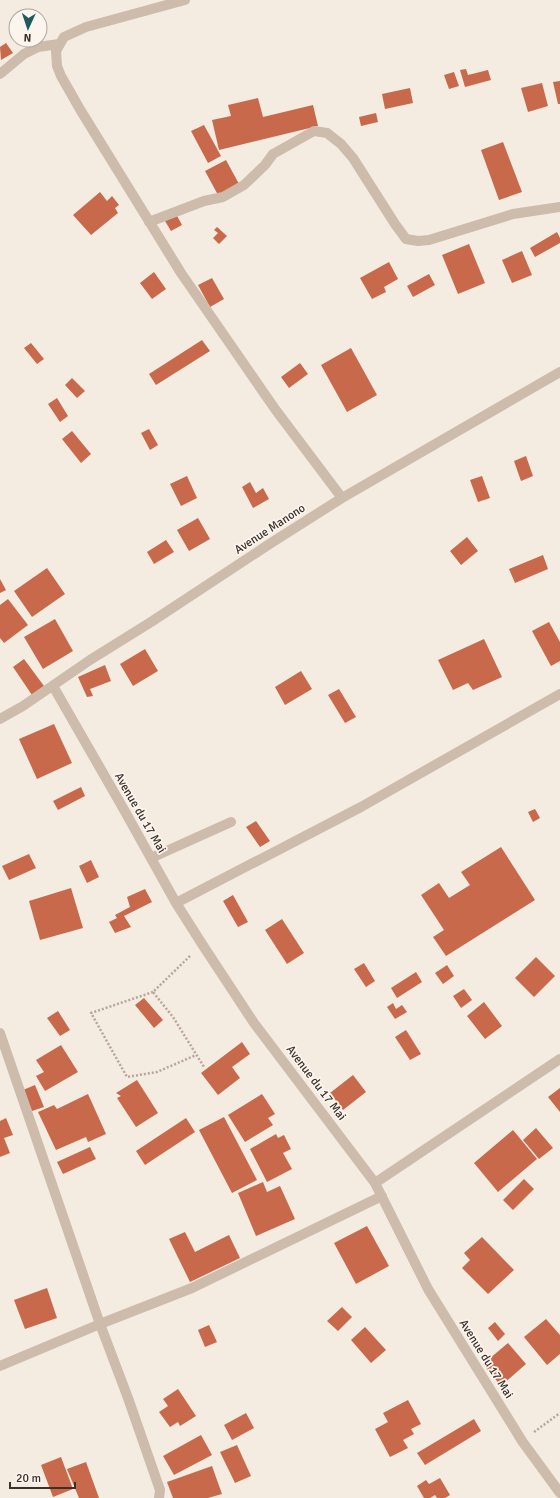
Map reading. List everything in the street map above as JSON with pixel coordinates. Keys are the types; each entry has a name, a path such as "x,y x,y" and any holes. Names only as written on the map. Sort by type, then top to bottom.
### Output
{"street":[{"path":"185,0 86,27 64,37 59,44 55,58 61,76 81,111 181,273 275,409 342,498"},
{"path":"0,74 24,54 38,48 59,44"},
{"path":"149,222 204,201 223,197 244,185 274,154 314,131 327,133 341,144 353,158 394,224 406,239 418,241 429,240 513,214 560,207"},
{"name":"Avenue Manono","path":"0,719 342,498 560,372"},
{"name":"Avenue du 17 Mai","path":"53,686 176,902 202,944 254,1023 375,1183 428,1289 522,1441 560,1493"},
{"path":"176,902 362,807 560,694"},
{"path":"151,858 231,822"},
{"path":"0,1033 100,1324 160,1490 160,1498"},
{"path":"375,1183 560,1059"},
{"path":"0,1366 100,1324 192,1288 382,1196"}],"path":[{"path":"196,1055 158,1072 126,1077 91,1013 153,992 202,944"},
{"path":"153,992 173,1017 204,1067"},
{"path":"522,1441 560,1413"}],"building":[{"path":"6,43 8,48 13,53 1,60 0,47"},
{"path":"466,69 468,75 488,70 491,80 465,87 460,70"},
{"path":"454,72 459,86 449,89 444,75"},
{"path":"560,81 560,104 558,104 553,82"},
{"path":"542,83 548,106 528,112 521,88"},
{"path":"410,88 413,103 385,109 382,94"},
{"path":"258,98 263,117 313,105 318,126 219,150 212,120 231,116 228,105"},
{"path":"376,113 378,122 361,126 359,117"},
{"path":"204,125 221,156 208,163 191,131"},
{"path":"503,142 522,192 499,200 481,150"},
{"path":"226,160 239,184 218,195 205,171"},
{"path":"100,192 107,201 112,196 119,205 115,208 118,213 91,235 73,215"},
{"path":"176,214 182,225 171,231 165,221"},
{"path":"217,227 227,236 219,244 213,238 218,233 214,230"},
{"path":"557,232 560,238 560,243 535,257 530,248"},
{"path":"469,244 485,283 458,294 442,255"},
{"path":"522,251 532,275 512,283 502,260"},
{"path":"389,262 398,279 384,287 386,292 372,299 360,278"},
{"path":"154,272 166,289 152,299 140,283"},
{"path":"429,274 435,285 413,297 407,286"},
{"path":"212,278 224,299 210,307 198,285"},
{"path":"202,340 210,351 156,385 149,374"},
{"path":"31,343 44,359 37,364 24,348"},
{"path":"351,348 377,395 347,412 321,365"},
{"path":"300,363 308,374 289,388 281,377"},
{"path":"72,378 85,391 77,398 65,385"},
{"path":"57,398 68,416 60,422 48,404"},
{"path":"149,429 158,445 150,450 141,433"},
{"path":"72,431 91,454 81,463 62,439"},
{"path":"526,456 533,476 521,481 514,461"},
{"path":"187,476 197,498 181,506 170,484"},
{"path":"482,476 490,498 478,502 470,480"},
{"path":"250,482 256,493 263,488 269,499 253,508 242,487"},
{"path":"198,518 210,539 189,551 177,530"},
{"path":"467,537 478,551 461,565 450,551"},
{"path":"166,540 174,552 154,564 147,552"},
{"path":"543,555 548,569 515,583 509,569"},
{"path":"47,568 65,594 32,617 14,591"},
{"path":"0,579 6,590 0,593"},
{"path":"8,599 28,625 4,643 0,638 0,605"},
{"path":"55,619 73,651 43,669 24,637"},
{"path":"549,622 560,642 560,661 551,666 532,631"},
{"path":"484,639 502,677 473,690 468,683 453,690 438,660"},
{"path":"145,649 158,671 133,686 120,664"},
{"path":"24,659 44,686 32,695 13,667"},
{"path":"105,665 111,681 90,689 93,696 87,697 78,677"},
{"path":"301,671 312,689 285,705 275,687"},
{"path":"339,689 356,717 345,723 328,695"},
{"path":"54,724 72,763 37,779 19,739"},
{"path":"81,787 85,796 58,810 53,801"},
{"path":"535,809 540,818 533,822 528,812"},
{"path":"256,821 270,841 260,847 246,827"},
{"path":"501,847 535,900 446,956 433,937 444,930 421,895 439,883 449,898 470,885 461,872"},
{"path":"29,854 36,868 9,880 2,866"},
{"path":"91,860 99,877 87,883 79,866"},
{"path":"71,888 83,928 40,940 29,901"},
{"path":"145,889 152,902 124,916 131,927 115,933 109,922 117,918 115,915 130,907 127,897"},
{"path":"233,895 248,922 238,927 223,901"},
{"path":"282,919 304,953 287,964 265,930"},
{"path":"536,957 555,976 534,997 515,978"},
{"path":"364,963 375,981 366,987 354,969"},
{"path":"447,965 454,976 443,984 435,973"},
{"path":"416,972 422,982 397,998 391,988"},
{"path":"464,989 472,1000 461,1008 453,996"},
{"path":"144,998 163,1020 154,1028 135,1005"},
{"path":"484,1002 502,1026 485,1039 467,1016"},
{"path":"393,1003 396,1009 402,1005 407,1012 395,1019 387,1007"},
{"path":"58,1011 70,1030 60,1036 47,1018"},
{"path":"406,1030 421,1054 410,1060 395,1037"},
{"path":"242,1042 250,1054 232,1067 240,1078 218,1095 201,1073"},
{"path":"61,1045 78,1072 45,1091 36,1076 44,1072 36,1060"},
{"path":"353,1075 366,1092 343,1110 330,1093"},
{"path":"137,1080 158,1113 136,1127 117,1098 121,1096 116,1093"},
{"path":"35,1085 44,1107 32,1111 23,1090"},
{"path":"560,1088 560,1112 548,1097"},
{"path":"88,1094 106,1134 88,1142 86,1137 56,1150 38,1112 54,1105 57,1109"},
{"path":"262,1094 275,1114 268,1118 273,1125 245,1142 228,1115"},
{"path":"224,1117 257,1180 232,1193 199,1130"},
{"path":"6,1118 13,1135 4,1138 10,1153 0,1157 0,1121"},
{"path":"186,1118 195,1132 145,1165 136,1151"},
{"path":"536,1128 553,1148 539,1159 523,1140"},
{"path":"513,1130 537,1159 498,1192 474,1163"},
{"path":"276,1134 278,1138 284,1135 291,1149 283,1153 292,1169 267,1182 250,1149"},
{"path":"90,1147 96,1159 63,1174 57,1162"},
{"path":"524,1179 534,1189 513,1210 503,1200"},
{"path":"263,1182 267,1192 280,1186 295,1219 256,1236 238,1193"},
{"path":"367,1226 389,1266 356,1284 334,1243"},
{"path":"185,1232 195,1252 229,1235 240,1258 190,1282 169,1239"},
{"path":"482,1237 514,1270 488,1294 462,1268 470,1260 464,1253"},
{"path":"47,1288 57,1318 25,1329 14,1300"},
{"path":"342,1307 352,1317 338,1331 327,1321"},
{"path":"546,1319 560,1335 560,1354 547,1365 524,1337"},
{"path":"495,1322 505,1334 498,1341 488,1328"},
{"path":"209,1325 217,1342 205,1347 198,1330"},
{"path":"365,1327 386,1350 371,1363 351,1340"},
{"path":"508,1343 526,1364 501,1386 483,1364"},
{"path":"178,1389 196,1416 180,1426 178,1422 170,1427 159,1412 168,1406 163,1399"},
{"path":"408,1400 421,1424 411,1429 414,1434 403,1440 408,1448 390,1457 375,1429 388,1422 383,1413"},
{"path":"246,1413 254,1428 232,1440 224,1425"},
{"path":"474,1419 481,1431 425,1465 417,1453"},
{"path":"201,1435 212,1455 174,1475 163,1456"},
{"path":"237,1445 251,1476 235,1483 220,1452"},
{"path":"61,1457 73,1489 53,1497 41,1465"},
{"path":"86,1462 99,1498 79,1498 67,1469"},
{"path":"212,1466 222,1494 208,1498 173,1498 167,1482"},
{"path":"440,1478 450,1495 445,1498 437,1498 435,1495 430,1498 424,1498 417,1486 426,1480 429,1484"}]}
